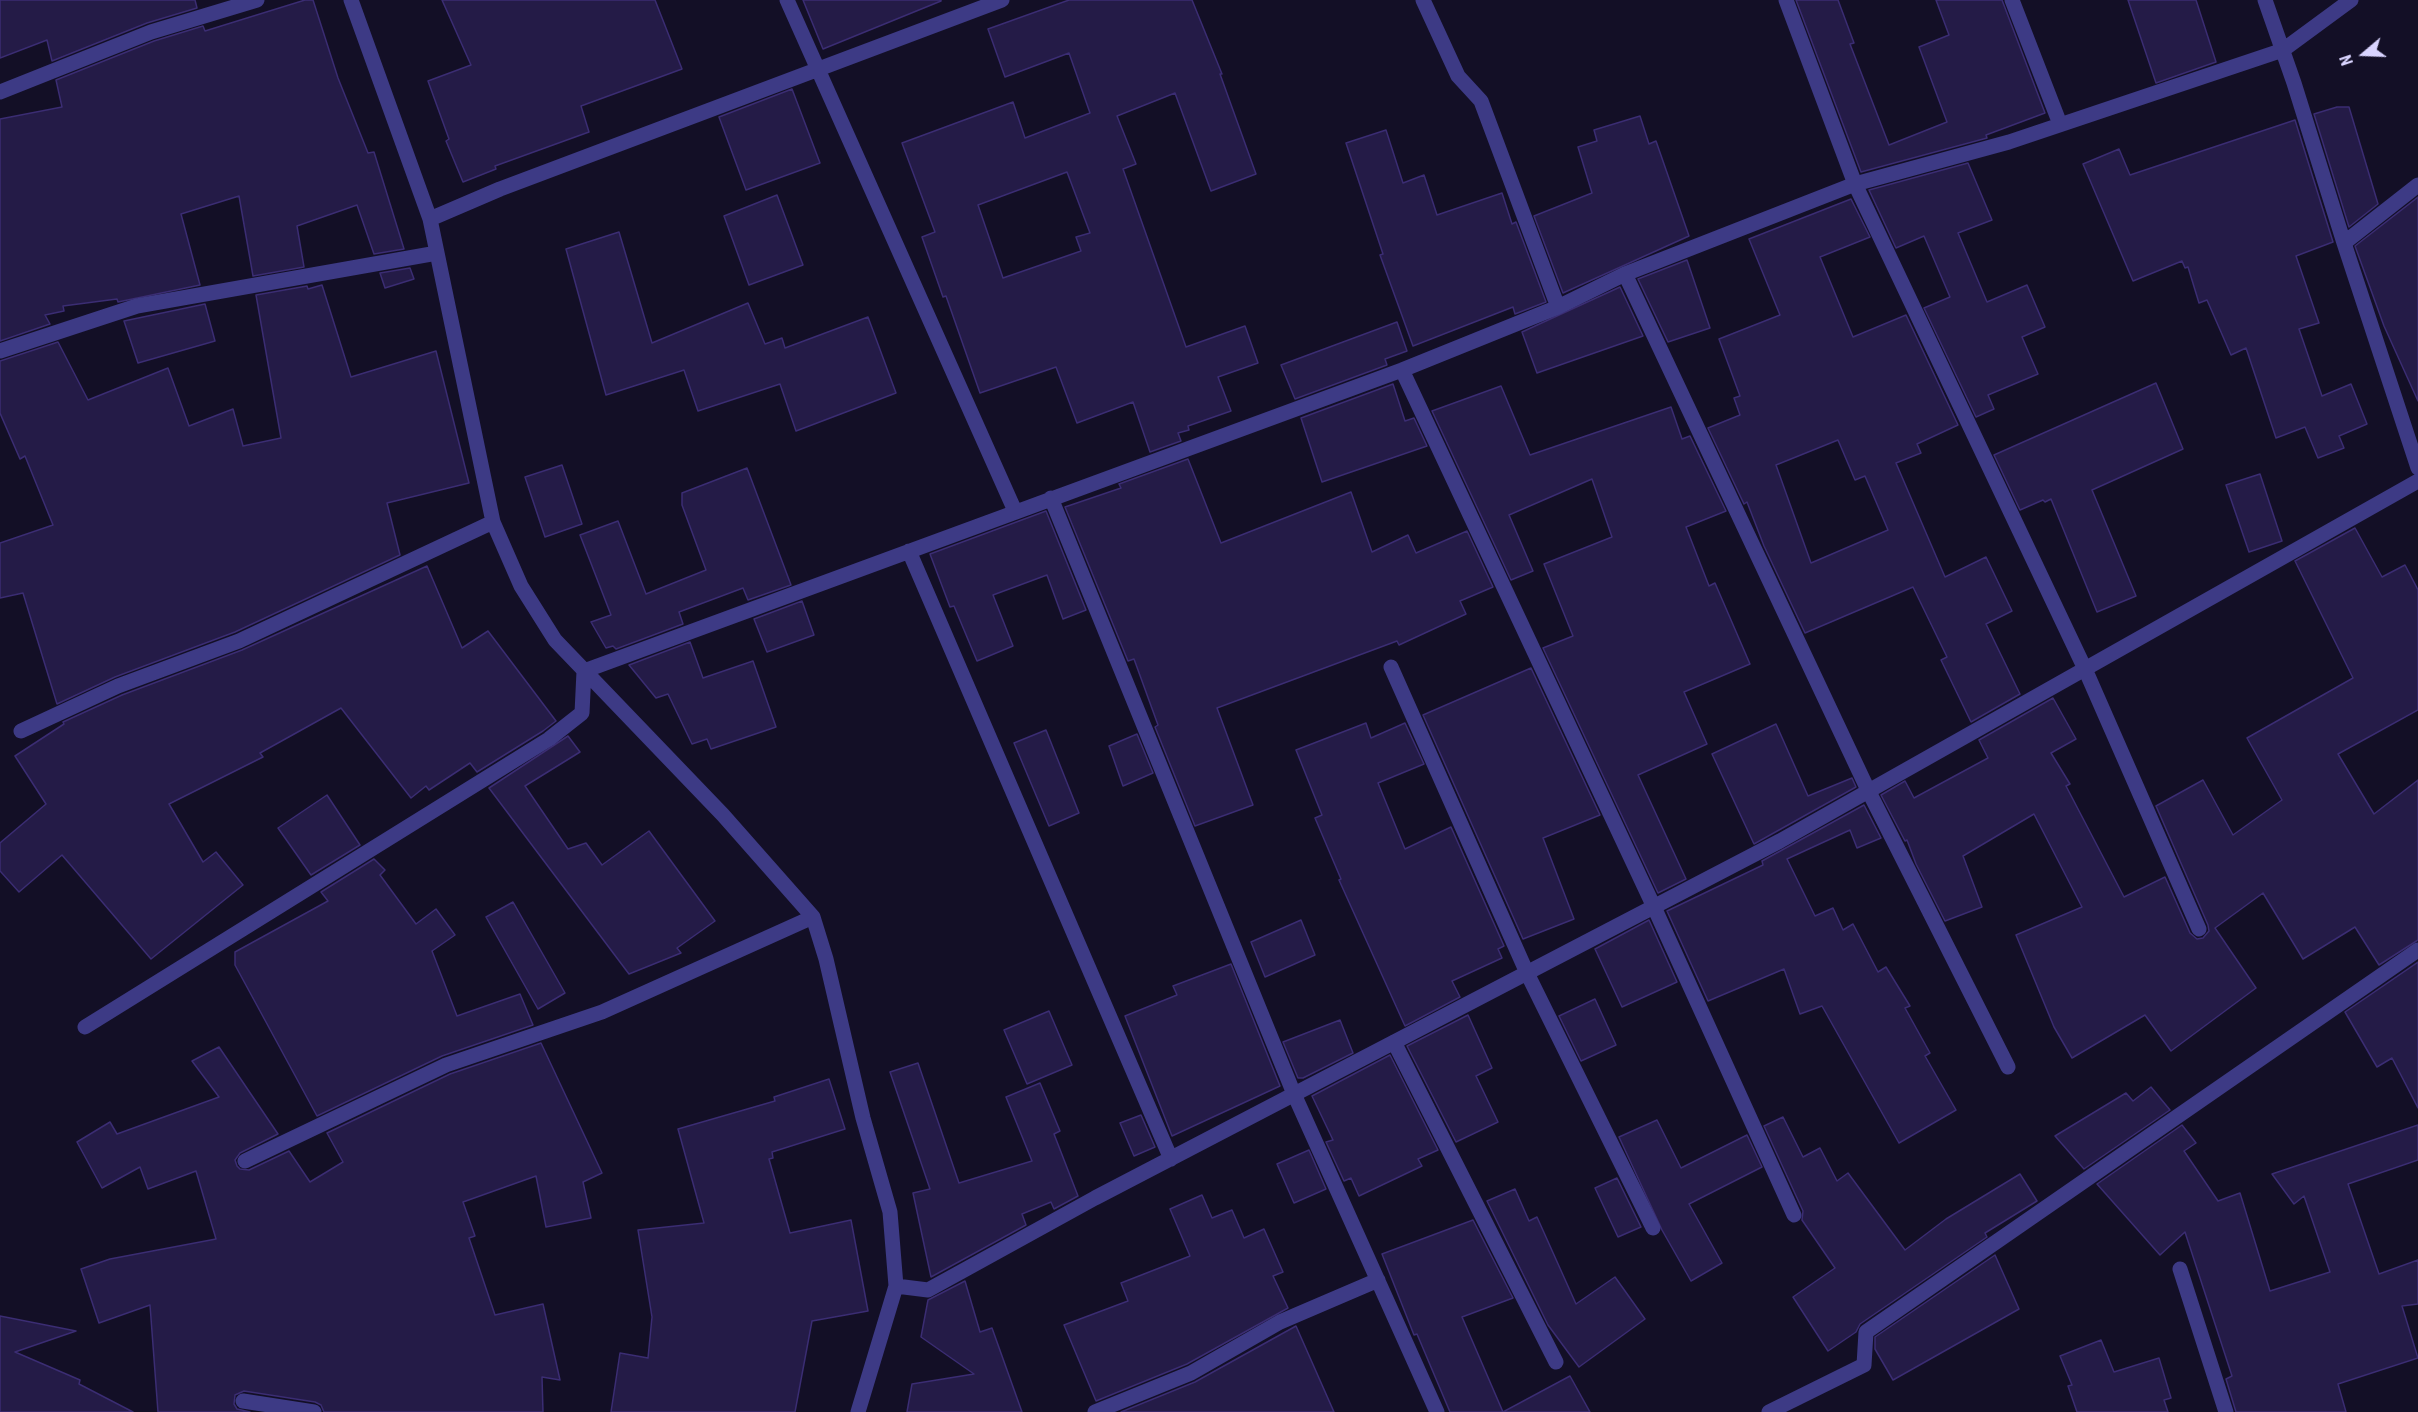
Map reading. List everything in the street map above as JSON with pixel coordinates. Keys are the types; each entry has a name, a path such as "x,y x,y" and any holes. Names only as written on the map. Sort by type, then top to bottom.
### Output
{"street":[{"path":"0,92 151,32 257,0"},
{"path":"351,0 430,219 493,522 527,595 555,640 723,815 813,917 826,959 863,1118 890,1212 896,1286 858,1412"},
{"path":"787,0 1015,512"},
{"path":"430,219 500,189 1002,0"},
{"path":"1423,0 1458,76 1481,101 1558,307"},
{"path":"1786,0 1855,184 2085,669 2199,929"},
{"path":"2012,0 2060,124"},
{"path":"2265,0 2418,468"},
{"path":"584,671 1402,370 1558,307 1625,274 1855,184 2009,142 2283,50 2351,0"},
{"path":"2344,243 2418,185"},
{"path":"0,351 137,306 437,253"},
{"path":"1625,274 1868,790 2008,1067"},
{"path":"1402,370 1654,907 1794,1215"},
{"path":"896,1286 928,1290 1294,1094 1780,841 2418,481"},
{"path":"1051,498 1294,1094 1437,1412"},
{"path":"21,731 118,686 239,641 493,522"},
{"path":"909,551 1171,1159"},
{"path":"1390,667 1527,973 1653,1228"},
{"path":"85,1027 549,739 582,713 584,671"},
{"path":"245,1161 446,1065 602,1012 813,917"},
{"path":"1769,1412 1864,1365 1866,1332 2418,950"},
{"path":"1394,1042 1556,1362"},
{"path":"2180,1269 2226,1412"},
{"path":"1095,1412 1191,1374 1280,1322 1378,1280"},
{"path":"243,1401 314,1412"}],"building":[{"path":"0,0 195,0 197,8 147,23 52,61 47,40 0,58"},
{"path":"305,0 313,0 338,78 368,153 374,152 404,249 374,254 357,205 297,226 304,267 253,276 239,196 181,214 200,285 118,302 117,299 63,306 64,311 45,315 50,324 0,341 0,119 62,107 56,80 154,41 203,26 205,31"},
{"path":"442,0 655,0 682,69 581,106 589,132 495,166 496,169 463,182 446,141 449,139 428,81 471,65"},
{"path":"803,0 941,0 941,1 823,49"},
{"path":"1069,0 1192,0 1222,74 1220,74 1256,174 1211,191 1175,93 1117,116 1136,164 1123,169 1186,347 1245,326 1258,363 1218,377 1231,411 1188,426 1189,430 1178,433 1181,441 1150,452 1133,402 1077,423 1056,367 980,393 946,296 943,297 922,237 935,232 902,143 1013,102 1025,138 1090,113 1069,53 1005,77 988,29","holes":["1067,172 1090,233 1076,237 1081,251 1003,278 978,205"]},
{"path":"1796,0 1838,0 1854,43 1850,44 1889,145 1947,122 1919,47 1949,35 1936,0 2002,0 2045,113 1986,135 1987,138 1861,172"},
{"path":"2128,0 2196,0 2216,62 2156,83"},
{"path":"792,89 820,163 746,190 719,117"},
{"path":"2337,107 2349,107 2378,204 2349,227 2314,114"},
{"path":"1640,116 1649,144 1656,141 1689,236 1563,293 1534,216 1592,193 1578,147 1597,141 1594,130"},
{"path":"2295,120 2333,242 2296,256 2319,323 2299,329 2322,396 2351,384 2367,424 2339,436 2344,448 2318,458 2305,427 2276,438 2246,348 2231,355 2207,300 2199,303 2188,267 2185,268 2182,261 2133,281 2083,164 2119,149 2130,175"},
{"path":"1386,130 1403,183 1424,175 1437,215 1502,193 1512,224 1516,222 1546,302 1515,314 1513,307 1413,346 1380,255 1383,254 1346,143"},
{"path":"1968,163 1992,220 1958,233 1987,302 2027,285 2045,327 2022,337 2038,374 1988,395 1994,409 1976,417 1924,308 1950,297 1924,236 1896,248 1869,190"},
{"path":"777,195 803,265 749,285 724,216"},
{"path":"2418,197 2418,401 2384,326 2355,246"},
{"path":"1851,199 1870,237 1820,257 1853,337 1906,315 1958,425 1917,444 1921,453 1896,463 1945,577 1986,557 2012,611 1986,624 2020,694 1971,722 1941,660 1947,657 1913,587 1805,633 1764,546 1747,502 1744,504 1708,428 1740,415 1734,398 1740,396 1719,339 1780,315 1749,239","holes":["1838,440 1855,480 1865,476 1888,530 1811,563 1776,465"]},
{"path":"619,232 652,343 748,303 765,344 782,338 785,348 868,317 896,393 796,431 780,384 698,411 684,370 606,395 566,249"},
{"path":"1687,260 1710,328 1668,342 1638,279"},
{"path":"410,268 414,279 385,288 380,273"},
{"path":"322,285 351,377 436,351 469,483 387,503 400,555 235,632 115,677 57,704 23,593 0,598 0,543 53,525 25,456 20,459 0,413 0,361 58,342 88,400 168,368 189,426 233,409 243,446 281,438 256,295 307,286 308,289"},
{"path":"1620,287 1643,336 1537,373 1522,332"},
{"path":"205,304 215,341 138,363 124,321"},
{"path":"1397,322 1407,351 1385,359 1387,365 1295,399 1281,365"},
{"path":"2156,383 2183,449 2092,490 2136,596 2097,612 2051,499 2020,510 1994,455"},
{"path":"1393,384 1405,421 1414,418 1427,446 1322,482 1301,418"},
{"path":"1501,386 1530,455 1671,407 1682,439 1690,436 1726,511 1686,527 1709,586 1715,583 1750,664 1684,692 1707,744 1638,775 1686,879 1658,893 1543,648 1573,636 1544,564 1612,537 1592,479 1509,515 1533,571 1511,580 1432,411"},
{"path":"1188,459 1221,543 1351,492 1372,552 1408,535 1416,553 1467,531 1493,587 1460,601 1466,614 1399,645 1397,641 1217,708 1253,805 1195,826 1155,727 1158,725 1134,659 1128,661 1065,507 1121,488 1119,484"},
{"path":"562,465 582,524 545,537 525,477"},
{"path":"747,468 791,585 748,600 743,588 679,612 683,624 616,649 613,646 606,648 591,622 611,615 580,535 618,521 646,594 706,570 682,505 682,493"},
{"path":"2260,474 2282,541 2249,552 2226,485"},
{"path":"1046,511 1086,610 1063,619 1047,575 993,595 1013,646 977,661 954,606 950,607 930,554"},
{"path":"2355,528 2382,577 2405,565 2418,590 2418,710 2338,754 2374,814 2418,780 2418,940 2379,965 2355,927 2303,959 2263,893 2215,928 2256,988 2171,1051 2145,1015 2072,1058 2054,1027 2016,935 2082,907 2034,814 1963,856 1982,907 1945,921 1916,864 1907,840 1905,841 1881,795 1905,781 1914,798 1988,758 1979,740 2053,698 2076,739 2051,753 2070,784 2066,786 2124,897 2165,877 2190,933 2197,939 2203,938 2209,931 2208,925 2156,806 2203,780 2233,835 2282,800 2247,738 2353,678 2295,561"},
{"path":"427,566 462,648 488,631 556,721 543,731 477,772 470,763 429,790 426,786 411,798 341,708 260,753 263,757 169,804 203,862 216,852 243,885 151,959 62,855 19,892 0,871 0,843 46,804 15,756 64,724 63,722 122,695 242,650"},
{"path":"802,601 814,635 767,652 754,619"},
{"path":"690,642 703,678 753,661 776,727 711,749 707,739 692,744 668,694 656,698 629,665"},
{"path":"1531,668 1600,815 1543,838 1574,919 1523,939 1423,715"},
{"path":"1366,723 1371,738 1405,723 1424,764 1378,783 1405,849 1451,827 1504,946 1498,949 1502,958 1452,981 1460,997 1405,1026 1339,880 1341,879 1315,818 1322,815 1296,750"},
{"path":"1776,724 1808,796 1852,778 1856,787 1754,844 1712,754"},
{"path":"1046,730 1079,813 1049,826 1014,743"},
{"path":"1137,734 1153,773 1123,786 1109,746"},
{"path":"568,736 580,752 525,786 568,849 586,843 602,865 649,831 715,921 677,948 681,953 629,974 489,788"},
{"path":"327,795 360,845 311,875 278,828"},
{"path":"1864,805 1881,838 1857,848 1850,830 1787,859 1815,916 1833,908 1843,930 1853,924 1878,972 1886,967 1910,1006 1905,1008 1930,1053 1925,1056 1956,1110 1899,1143 1822,1006 1800,1014 1784,969 1708,1001 1667,911 1763,865 1762,861"},
{"path":"374,859 385,870 380,875 416,924 436,909 455,935 432,951 457,1016 520,994 533,1025 442,1056 317,1116 235,965 235,952 328,901 321,892"},
{"path":"513,902 565,993 538,1009 486,917"},
{"path":"1301,920 1315,955 1265,977 1251,942"},
{"path":"1649,920 1677,982 1622,1007 1595,949"},
{"path":"2418,962 2418,1108 2392,1058 2377,1067 2345,1012"},
{"path":"1231,964 1280,1086 1172,1136 1125,1016 1177,995 1173,986"},
{"path":"1595,999 1616,1045 1581,1061 1559,1016"},
{"path":"1049,1011 1072,1065 1027,1084 1004,1030"},
{"path":"1468,1015 1492,1068 1476,1076 1498,1122 1456,1142 1407,1046"},
{"path":"1340,1020 1353,1053 1303,1078 1298,1078 1283,1042"},
{"path":"541,1043 602,1173 583,1182 591,1218 546,1227 536,1176 463,1202 475,1236 469,1238 495,1315 543,1304 560,1380 542,1377 543,1412 324,1412 321,1405 315,1402 244,1391 235,1395 234,1404 237,1409 250,1412 158,1412 150,1305 99,1323 81,1269 110,1259 216,1239 196,1171 148,1189 140,1167 102,1188 77,1142 110,1122 117,1134 219,1097 192,1061 219,1047 278,1134 240,1153 235,1160 237,1166 240,1169 249,1170 289,1151 310,1182 343,1162 327,1133 450,1074"},
{"path":"1390,1055 1438,1150 1418,1159 1422,1166 1359,1196 1351,1178 1344,1181 1326,1142 1333,1140 1312,1096"},
{"path":"918,1063 959,1183 1032,1161 1006,1097 1040,1083 1060,1131 1054,1134 1078,1196 1054,1209 1051,1202 1022,1214 1026,1225 931,1277 913,1193 930,1189 890,1072"},
{"path":"829,1079 845,1129 772,1152 773,1158 769,1159 790,1233 851,1220 868,1311 812,1321 795,1412 611,1412 620,1353 648,1358 652,1317 638,1230 704,1223 678,1129 775,1101 774,1097"},
{"path":"2151,1087 2170,1110 2084,1169 2055,1136 2126,1093 2133,1101"},
{"path":"1141,1115 1155,1147 1134,1156 1120,1123"},
{"path":"1783,1117 1803,1157 1820,1148 1837,1181 1848,1173 1905,1250 1946,1219 2020,1174 2037,1201 1985,1233 1987,1237 1860,1324 1856,1332 1828,1351 1793,1297 1835,1268 1802,1220 1803,1211 1764,1126"},
{"path":"1657,1120 1681,1168 1747,1135 1762,1167 1689,1204 1722,1263 1691,1281 1662,1230 1619,1137"},
{"path":"2182,1125 2196,1143 2184,1151 2218,1201 2240,1193 2270,1291 2330,1272 2304,1196 2294,1204 2272,1174 2418,1125 2418,1160 2348,1184 2379,1274 2418,1260 2418,1304 2402,1306 2418,1358 2338,1384 2346,1412 2236,1412 2226,1379 2232,1376 2185,1232 2160,1255 2097,1184"},
{"path":"1309,1150 1326,1189 1294,1203 1277,1164"},
{"path":"1617,1178 1641,1227 1618,1237 1595,1188"},
{"path":"1515,1189 1529,1221 1537,1217 1576,1304 1615,1277 1645,1319 1579,1367 1548,1325 1487,1201"},
{"path":"1202,1195 1212,1218 1232,1210 1244,1238 1264,1229 1283,1272 1273,1276 1288,1308 1187,1364 1096,1401 1064,1325 1128,1301 1121,1283 1190,1256 1170,1209"},
{"path":"1473,1220 1513,1298 1462,1317 1503,1412 1450,1412 1417,1334 1414,1335 1382,1254"},
{"path":"1995,1255 2019,1309 1893,1380 1875,1349 1875,1337"},
{"path":"965,1281 980,1332 992,1328 1022,1412 907,1412 912,1384 974,1374 921,1337 928,1300"},
{"path":"0,1316 76,1331 15,1352 80,1380 79,1384 133,1412 0,1412"},
{"path":"1296,1326 1334,1412 1121,1412 1195,1382"},
{"path":"2101,1340 2114,1372 2159,1358 2171,1398 2164,1400 2168,1412 2077,1412 2068,1386 2072,1385 2060,1356"},
{"path":"1570,1376 1590,1412 1503,1412"}]}
